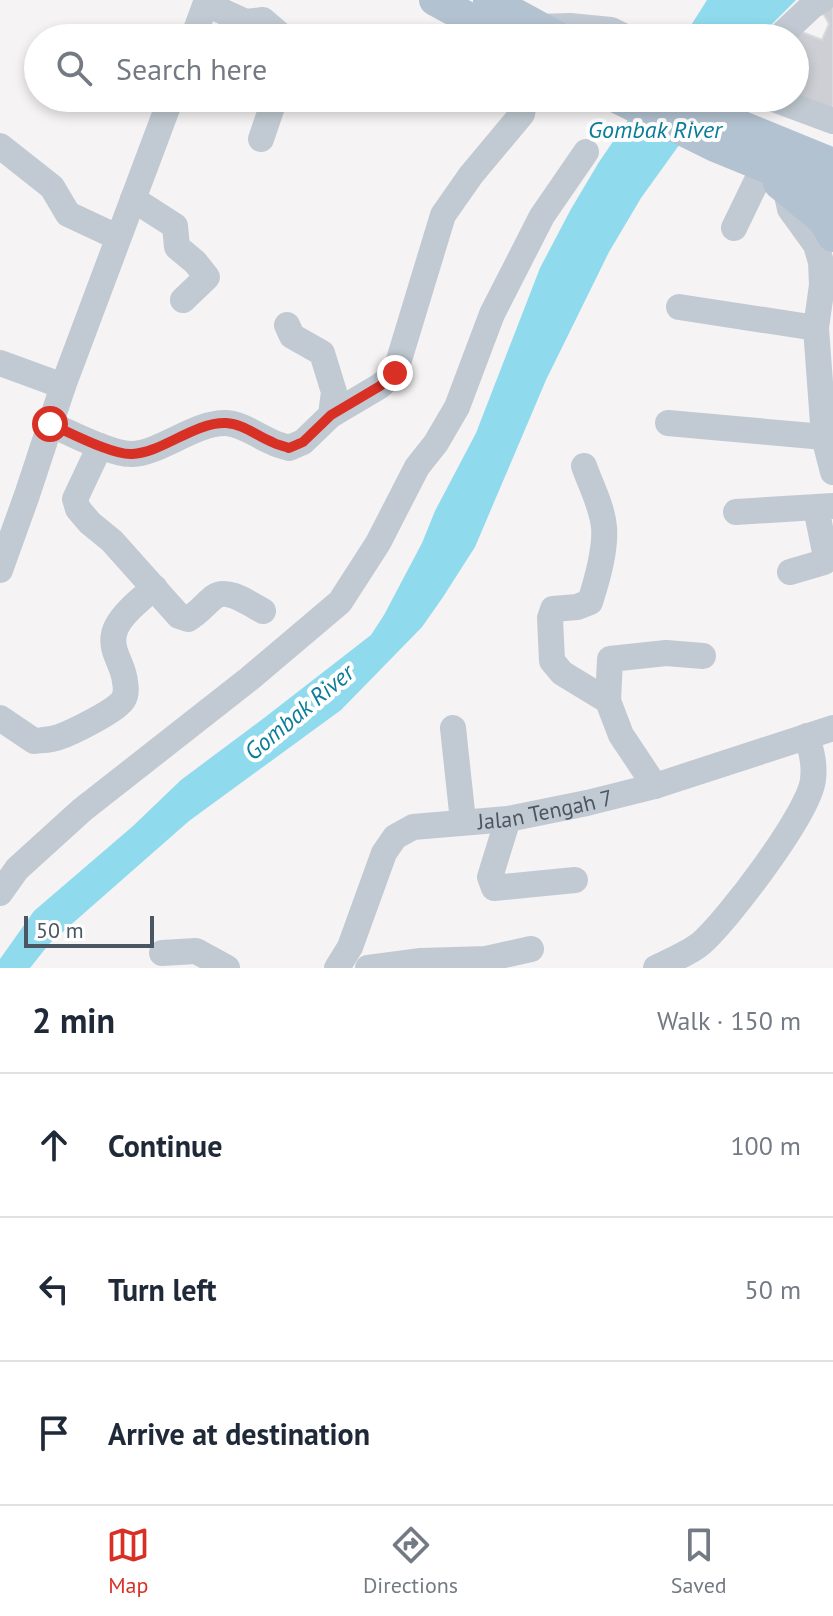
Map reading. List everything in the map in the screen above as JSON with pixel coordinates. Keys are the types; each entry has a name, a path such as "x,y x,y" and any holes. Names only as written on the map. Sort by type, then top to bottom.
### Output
{"main road":[{"path":"435,0 503,12 531,24"},
{"path":"664,112 730,132"},
{"path":"699,112 833,194"},
{"path":"771,154 812,141 833,146"},
{"path":"771,154 833,164"},
{"path":"771,154 786,190 823,219 833,236"}],"street":[{"path":"793,24 822,0"},
{"path":"198,24 206,2 246,22 263,20 268,24"},
{"path":"0,570 63,386 166,112"},
{"path":"261,139 270,112"},
{"path":"50,424 100,446 131,454 192,431 225,423 241,426 289,448 303,442 331,415 380,386 395,373 443,215 522,112"},
{"path":"730,132 749,112"},
{"path":"809,112 833,121"},
{"path":"0,146 52,187 68,214 117,237"},
{"path":"0,893 17,869 82,810 249,679 340,602 378,543 417,467 436,443 457,407 492,314 542,216 586,152"},
{"path":"734,228 771,154"},
{"path":"786,190 790,209 816,245 821,262 822,285 816,328 824,437 833,472"},
{"path":"133,199 175,226 177,247 207,277 183,300"},
{"path":"679,307 816,328"},
{"path":"287,325 292,336 322,353 334,392 331,415"},
{"path":"0,363 63,386"},
{"path":"668,423 824,437"},
{"path":"100,446 75,499 78,509 112,541 179,616 188,619 198,614 222,593 263,611"},
{"path":"584,466 601,512 604,529 601,555 590,602 577,607 553,609 550,647 552,661 562,673 608,701"},
{"path":"736,512 825,507 824,562 790,572"},
{"path":"0,718 34,741 57,738 113,710 123,701 126,687 124,670 113,650 114,632 142,597 155,588"},
{"path":"655,786 621,735 608,701 610,659 666,653 703,656"},
{"path":"453,728 463,821"},
{"name":"Jalan Tengah 7","path":"337,968 350,947 384,853 395,837 413,827 508,819 655,786 833,728"},
{"path":"656,968 698,946 725,919 788,833 814,781 813,758 807,736"},
{"path":"508,819 490,877 494,888 575,880"},
{"path":"368,968 421,961 486,959 531,949"},
{"path":"162,953 196,951 227,968"}],"water":[{"path":"707,0 796,0 772,24 692,24"},
{"name":"Gombak River","path":"633,112 703,112 641,198 609,252 546,380 475,547 422,627 341,710 189,821 49,944 30,968 0,968 0,959 34,911 133,826 181,780 371,635 422,543 435,511 476,433 540,268 599,162"}],"building":[{"path":"833,3 833,114 809,104 809,35 822,40 829,24 821,9"}],"route":[{"path":"50,424 100,446 131,454 192,431 225,423 241,426 289,448 303,442 331,415 380,386 395,373"}]}
